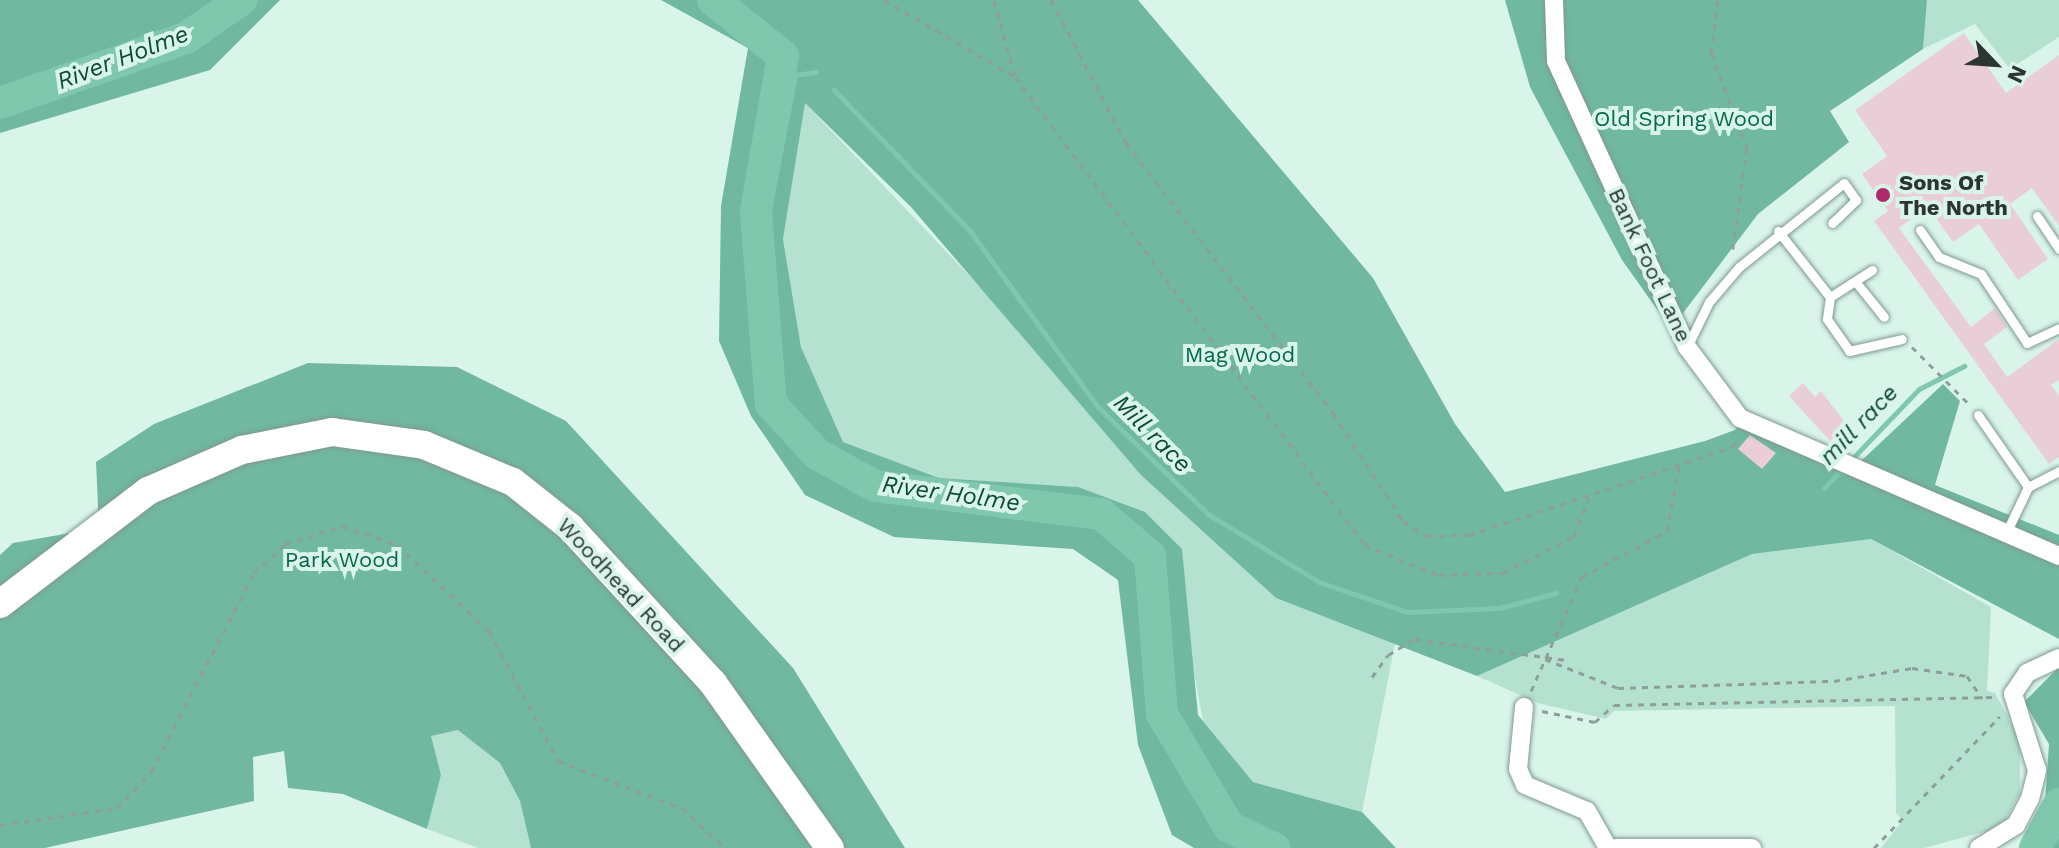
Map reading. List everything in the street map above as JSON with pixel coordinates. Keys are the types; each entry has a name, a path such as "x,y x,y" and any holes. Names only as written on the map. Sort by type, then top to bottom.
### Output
{"main road":[{"name":"Woodhead Road","path":"0,604 148,491 242,450 332,432 424,445 513,482 570,527 713,683 830,848"}],"street":[{"name":"Bank Foot Lane","path":"1554,0 1556,61 1687,347 1750,424 2059,556"},
{"path":"1979,848 2016,825 2037,770 2013,698 2027,673 2059,658"},
{"path":"1524,707 1518,769 1525,785 1587,811 1608,848"},
{"path":"1616,848 1752,848"}],"lane":[{"path":"1687,347 1709,302 1739,267 1778,231 1844,183 1856,200 1832,223"},
{"path":"2037,216 2059,249"},
{"path":"1920,230 1939,257 1981,274 2027,343 2059,328"},
{"path":"1778,231 1830,297 1827,319 1853,353 1902,339"},
{"path":"1830,297 1872,270"},
{"path":"1855,281 1884,317"},
{"path":"1978,415 2028,487"},
{"path":"2006,533 2028,487 2059,471"}],"path":[{"path":"884,0 1015,77"},
{"path":"994,0 1015,77 1365,545 1439,575 1503,573 1574,536 1589,498"},
{"path":"1051,0 1126,143 1333,413 1403,521 1427,536 1469,535 1589,498 1732,447 1750,424"},
{"path":"1718,0 1711,53 1747,148 1731,256 1739,267"},
{"path":"1902,339 1936,366 1978,415"},
{"path":"1679,466 1667,531 1582,577 1524,707 1595,722 1614,705 2013,698"},
{"path":"0,825 117,808 151,772 254,573 285,544 342,526 397,545 489,631 558,761 682,808 725,848"},
{"path":"1372,677 1388,655 1415,639 1566,660"},
{"path":"1545,659 1618,688 1834,681 1912,668 1967,676 1982,698"},
{"path":"1874,848 2013,698"}],"green space":[{"path":"0,0 280,0 210,70 0,133"},
{"name":"Mag Wood","path":"661,0 1138,0 1373,278 1455,424 1505,492 1705,441 1735,430 1746,414 1860,462 1943,384 1960,401 1935,485 2059,535 2059,639 1871,539 1752,554 1477,676 1276,598 1141,475 911,207 805,103 783,239 801,347 843,442 939,478 1078,487 1145,512 1182,549 1198,715 1253,782 1362,812 1396,848 1194,848 1172,835 1138,745 1118,580 1073,549 894,537 805,495 751,416 719,341 721,206 748,48"},
{"name":"Old Spring Wood","path":"1505,0 1927,0 1923,49 1830,111 1849,142 1758,214 1671,329 1622,260 1530,87"},
{"path":"1927,0 2059,0 2059,37 2010,69 1975,24 1923,49"},
{"path":"804,102 1276,598 1395,644 1362,812 1253,782 1203,721 1186,629 1182,549 1078,487 939,478 843,442 801,347 783,239"},
{"name":"Park Wood","path":"308,363 457,367 566,421 793,668 905,848 531,848 520,801 500,763 458,730 431,736 441,775 427,829 343,794 288,788 284,751 253,757 254,801 45,848 0,848 0,555 13,543 99,528 96,462 154,424"},
{"path":"1871,539 1991,607 1987,691 1995,693 2020,740 2020,793 2002,827 1924,848 1881,848 1903,820 1896,813 1895,706 1614,711 1606,719 1538,703 1477,676 1752,554"},
{"path":"2059,667 2059,848 2019,848 2045,802 2049,744 2024,702"},
{"path":"459,730 500,763 520,801 531,848 478,848 427,829 441,775 430,735"}],"building":[{"path":"1964,33 2006,93 2059,55 2059,226 2032,188 2010,204 2048,259 2018,280 1979,224 1953,242 1928,207 1899,228 1971,327 1995,308 2007,327 1984,344 2007,377 2059,339 2059,380 2051,385 2059,396 2059,457 2049,464 1874,221 1888,211 1862,174 1887,156 1855,110"},
{"path":"1803,383 1815,397 1821,391 1847,425 1830,441 1789,396"},
{"path":"1750,435 1776,453 1762,469 1738,449"}],"waterway":[{"name":"River Holme","path":"0,103 186,38 241,0"},
{"name":"River Holme","path":"713,0 783,56 756,211 771,404 817,454 875,486 1101,514 1150,556 1162,714 1229,827 1274,848"},
{"name":"Mill race","path":"762,245 795,75 816,72"},
{"name":"Mill race","path":"834,90 970,231 1098,407 1208,514 1319,582 1407,612 1499,608 1556,593"},
{"name":"mill race","path":"1824,488 1919,389 1964,366"},
{"name":"River Holme","path":"2035,848 2059,804"}],"place":[{"name":"Sons Of The North","path":"1883,195"}]}
